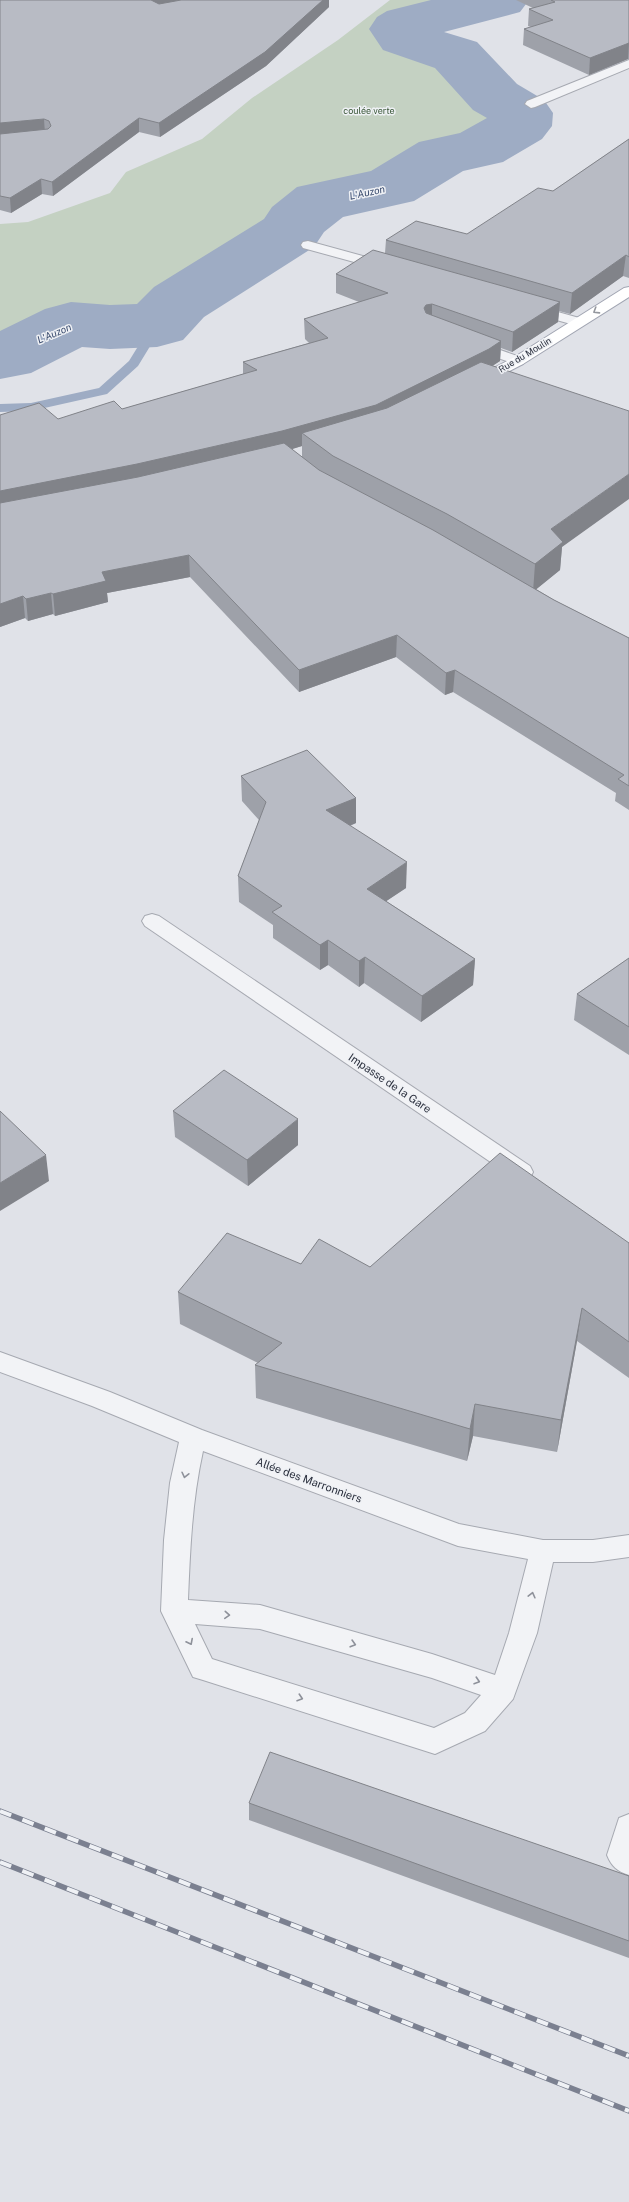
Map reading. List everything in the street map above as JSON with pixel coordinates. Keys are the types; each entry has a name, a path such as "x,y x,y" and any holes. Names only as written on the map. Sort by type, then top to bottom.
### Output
{"main road":[{"name":"Rue du Moulin","path":"463,389 518,361 629,291"}],"street":[{"path":"531,104 629,64"},
{"path":"308,244 398,270"},
{"path":"518,305 578,322"},
{"path":"460,340 518,361"},
{"name":"Impasse de la Gare","path":"152,920 538,1182"},
{"name":"Allée des Marronniers","path":"0,1362 101,1399 193,1437 458,1535 543,1551 593,1551 629,1546"},
{"path":"193,1437 183,1483 177,1540 174,1611 203,1668 435,1741 476,1722 503,1690 523,1633 543,1551"},
{"path":"174,1611 260,1617 432,1666 503,1690"},
{"path":"629,1828 622,1855 629,1860"}],"green space":[{"name":"coulée verte","path":"390,0 483,0 431,12 398,29 404,38 456,55 495,97 522,113 520,126 480,148 442,156 391,187 321,201 296,221 290,232 283,238 179,302 157,325 110,327 71,324 5,357 0,357 0,224 28,222 110,193 126,172 202,139 252,98 338,40"}],"building":[{"path":"0,0 151,0 159,4 181,0 323,0 265,52 159,123 139,118 52,182 41,179 10,198 0,196 0,134 48,129 51,126 49,121 44,119 0,123"},
{"path":"551,0 629,0 629,43 590,58 524,29 553,20 529,9 555,2"},
{"path":"629,139 629,257 626,255 572,293 386,240 416,221 467,234 538,188 553,191"},
{"path":"373,250 560,302 513,332 432,304 426,305 424,308 426,313 501,341 489,349 376,405 282,431 137,464 0,491 0,415 39,403 58,419 114,401 122,409 257,370 243,362 328,338 304,319 388,293 336,274"},
{"path":"481,362 629,411 629,474 551,529 563,542 535,564 447,514 333,456 302,433 387,408"},
{"path":"284,443 319,470 433,530 554,600 629,638 629,786 618,779 624,775 455,670 446,673 397,635 299,670 189,555 102,572 106,581 26,599 23,596 0,604 0,503 138,477"},
{"path":"307,750 356,798 326,810 407,862 367,889 475,959 422,996 365,957 359,961 328,940 320,945 272,912 282,906 238,876 266,802 241,776"},
{"path":"629,958 629,1027 577,994"},
{"path":"224,1070 298,1119 247,1160 173,1111"},
{"path":"0,1111 46,1155 0,1183"},
{"path":"500,1153 629,1243 629,1342 582,1308 561,1420 475,1404 470,1429 255,1365 282,1343 178,1292 227,1233 301,1264 319,1239 370,1267"},
{"path":"270,1752 629,1876 629,1941 249,1803"}],"waterway":[{"name":"L'Auzon","path":"0,357 5,357 71,324 110,327 157,325 179,302 290,232 296,221 321,201 391,187 442,156 480,148 520,126 522,113 495,97 456,55 404,38 398,29 408,23 500,0"},
{"path":"0,408 31,407 103,391 134,363 157,325"}],"railway":[{"path":"0,1811 629,2056"},
{"path":"0,1862 629,2111"}]}
